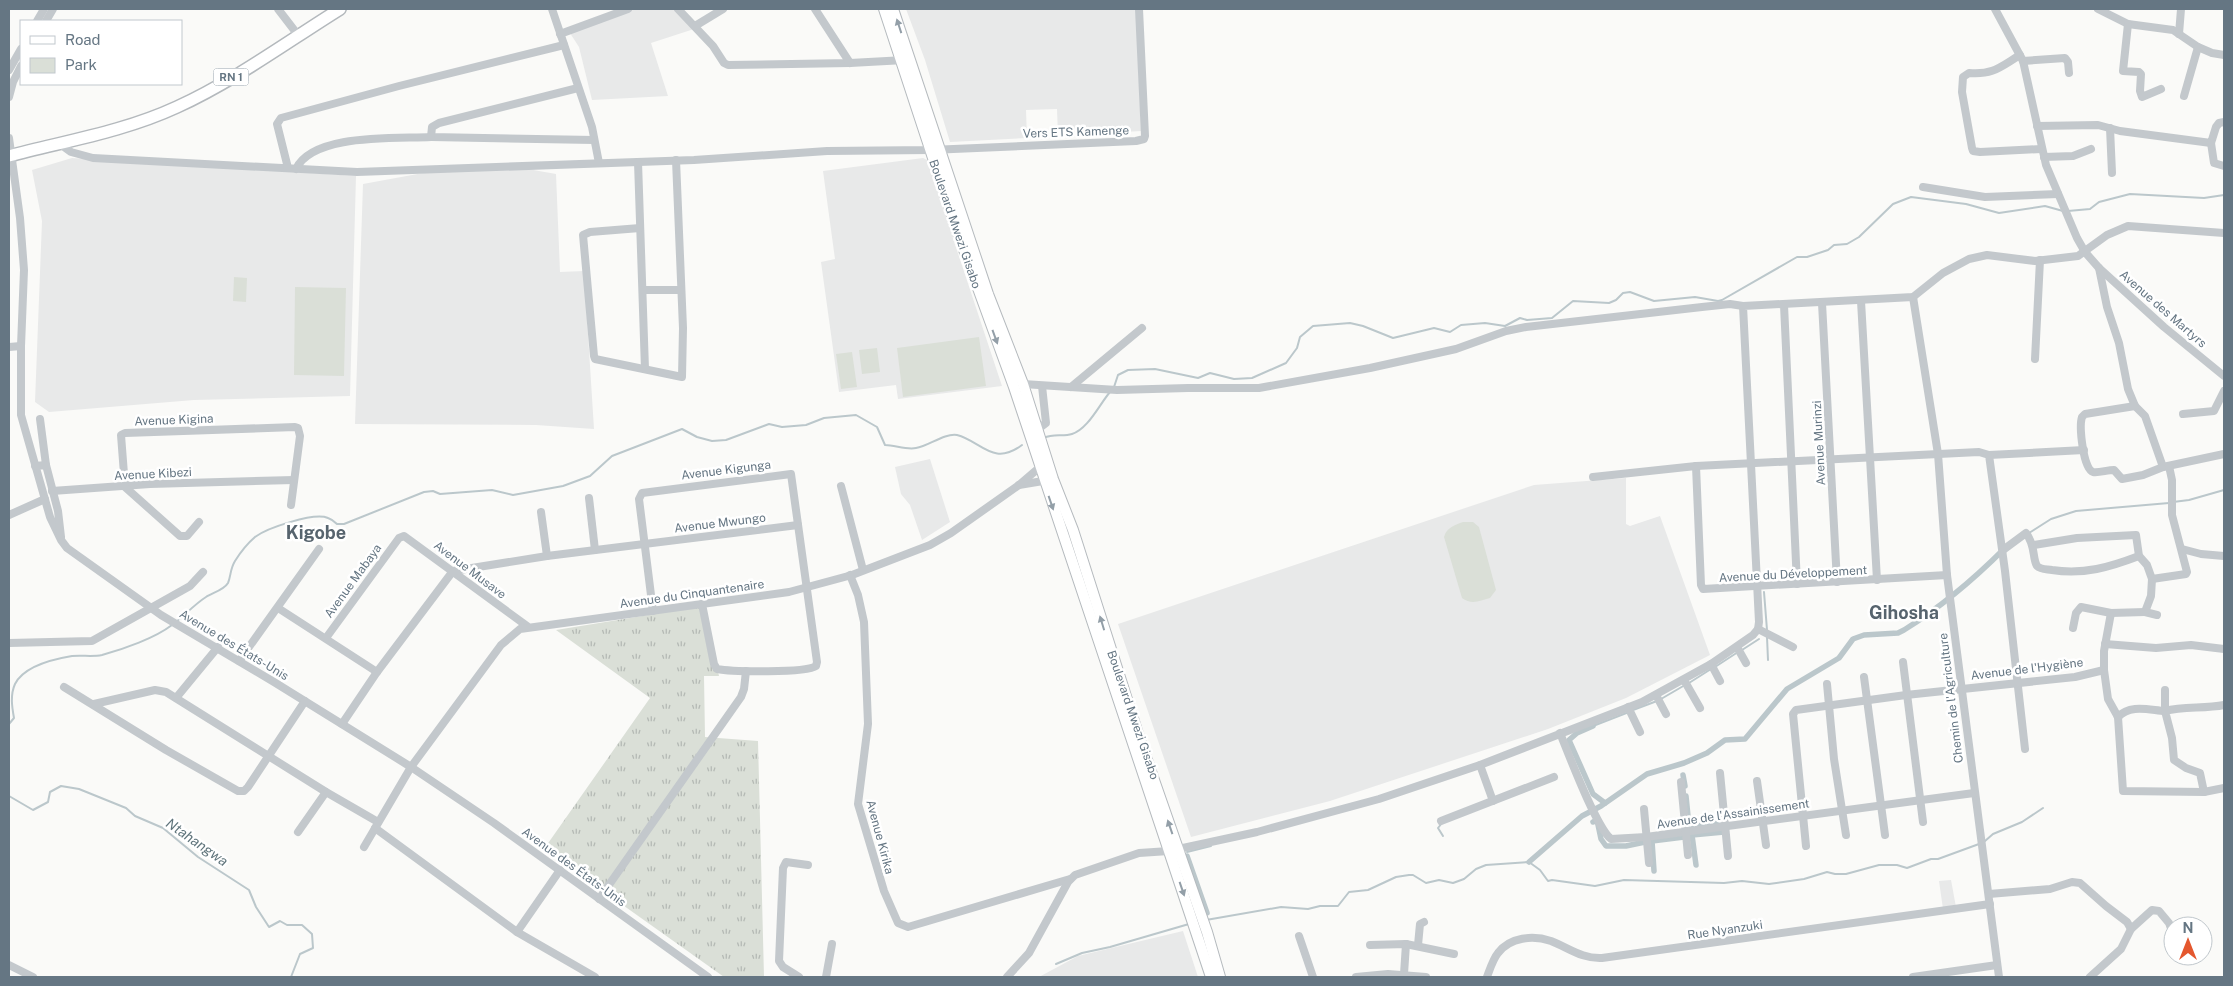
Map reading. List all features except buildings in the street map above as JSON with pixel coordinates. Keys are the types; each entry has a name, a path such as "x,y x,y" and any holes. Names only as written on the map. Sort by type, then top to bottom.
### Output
{"highway":[{"name":"RN 1","path":"11,162 60,144 115,130 176,108 226,81 340,9"}],"main road":[{"name":"Boulevard Mwezi Gisabo","path":"884,9 906,60"},
{"name":"Boulevard Mwezi Gisabo","path":"893,9 906,60 958,233 1018,386 1035,434 1048,480 1073,530 1104,647 1206,945 1220,977"},
{"name":"Boulevard Mwezi Gisabo","path":"1206,945 1211,977"}],"street":[{"path":"278,9 298,35"},
{"path":"552,9 594,140 599,163"},
{"path":"560,34 628,9"},
{"path":"678,9 696,26 724,63 728,65 906,60"},
{"path":"696,26 723,9"},
{"path":"815,9 850,63"},
{"name":"Vers ETS Kamenge","path":"934,149 1144,139 1139,9"},
{"name":"Avenue des Martyrs","path":"1995,9 2021,58 2041,149 2077,238 2099,268 2164,327 2224,376"},
{"path":"2098,9 2106,11 2128,24 2161,28 2179,34 2212,54 2224,55"},
{"path":"2179,34 2181,9"},
{"path":"38,20 46,10"},
{"path":"2128,24 2123,71 2139,72 2142,74 2140,91 2142,97 2161,89"},
{"path":"292,169 277,124 281,118 390,88 564,45"},
{"path":"2184,96 2198,47"},
{"path":"9,70 20,50"},
{"path":"2041,149 1973,151 1962,92 1963,77 1969,72 1985,74 1992,72 2021,58 2065,58 2068,62 2069,73"},
{"path":"9,97 13,82 20,68"},
{"path":"431,137 432,126 439,123 578,88"},
{"path":"2224,122 2220,122 2216,127 2211,143 2214,163 2224,166"},
{"path":"2037,126 2076,125 2110,128 2211,143"},
{"path":"2110,128 2112,173"},
{"path":"292,169 306,156 336,143 431,137 594,140"},
{"name":"Avenue des États-Unis","path":"9,138 24,270 20,406 50,517 67,548 161,615 218,647 411,767 494,823 708,977"},
{"path":"60,144 71,152 93,158 357,172 638,162 827,151 934,149"},
{"path":"2044,157 2073,156 2091,150"},
{"path":"640,228 590,232 585,233 582,239 594,358 645,370 684,376 676,160"},
{"path":"638,162 645,370"},
{"path":"1923,187 1985,197 2058,194"},
{"path":"1018,386 1136,391 1188,388 1264,388 1370,368 1456,349 1506,331 1526,327 1730,304 1743,306 1784,305 1913,297 1943,273 1978,256 2040,260 2072,257 2087,254 2107,235 2128,226 2224,233"},
{"path":"2035,358 2040,260"},
{"path":"2099,268 2119,343 2124,377 2135,406 2144,416 2172,480 2172,515 2187,573 2152,579"},
{"path":"643,290 682,290"},
{"name":"Chemin de l'Agriculture","path":"1913,297 1938,454 1947,575 1999,977"},
{"path":"1861,301 1877,580"},
{"name":"Avenue Murinzi","path":"1822,303 1837,582"},
{"path":"1784,305 1797,584"},
{"path":"1007,977 1029,953 1070,879 1074,876 1136,854 1173,850 1240,837 1370,802 1480,765 1656,695 1711,664 1753,635 1758,629 1743,306"},
{"path":"1071,387 1142,328"},
{"path":"9,347 21,346"},
{"path":"1035,434 1046,421 1042,386"},
{"path":"2183,414 2214,411 2224,391"},
{"path":"2135,406 2086,414 2080,422 2084,450 2089,469 2093,472 2114,470 2122,479 2143,475 2166,466 2224,454"},
{"path":"40,419 46,465 60,526 61,540"},
{"name":"Avenue Kigina","path":"125,487 120,439 121,435 125,433 295,427 298,428 300,436 294,480"},
{"path":"25,430 42,438"},
{"path":"1593,477 1696,466 1979,452 1989,455 2084,450"},
{"path":"1989,455 2025,749"},
{"path":"35,466 46,465"},
{"name":"Avenue du Cinquantenaire","path":"364,847 411,767 501,645 514,632 527,626 653,611 807,588 850,575 930,545 951,533 1044,466"},
{"name":"Avenue du Développement","path":"1696,466 1702,588 1706,590 1947,575"},
{"name":"Avenue Kigunga","path":"645,544 639,499 640,495 644,492 792,475 818,662 810,670 746,671"},
{"path":"291,505 294,480"},
{"name":"Avenue Kibezi","path":"52,491 294,480"},
{"path":"1019,485 1048,480"},
{"path":"841,486 863,570"},
{"path":"125,487 180,536 187,536 199,522"},
{"path":"589,498 595,550"},
{"path":"9,515 45,499"},
{"path":"541,512 548,556"},
{"name":"Avenue Mwungo","path":"453,571 548,556 798,525"},
{"path":"2002,550 2026,533 2034,545 2035,562 2040,568 2066,572 2098,570 2139,556"},
{"path":"2034,545 2077,538 2134,534 2139,556 2147,565 2152,579 2151,596 2145,612"},
{"name":"Avenue Musave","path":"399,538 404,536 409,539 527,626"},
{"name":"Avenue Mabaya","path":"326,638 399,538"},
{"path":"645,544 653,611"},
{"path":"239,660 319,549"},
{"path":"2182,549 2216,557 2224,556"},
{"path":"342,724 377,672 453,571"},
{"path":"9,642 92,640 190,586 203,572"},
{"name":"Avenue Kirika","path":"850,575 858,595 864,622 868,724 858,804 884,892 898,923 908,927 1070,879"},
{"path":"599,899 741,697 746,671 718,670 715,667 702,604"},
{"path":"278,608 377,672"},
{"path":"2073,628 2076,614 2081,608 2111,613 2145,612 2157,615"},
{"path":"2111,613 2105,644 2104,670 2108,699 2118,717 2123,791 2204,792 2224,788"},
{"path":"1758,629 1793,647"},
{"path":"2105,644 2156,648 2192,645 2224,649"},
{"path":"176,698 218,647"},
{"path":"1737,647 1746,663"},
{"path":"1903,662 1923,822"},
{"path":"1711,664 1720,681"},
{"name":"Avenue de l'Hygiène","path":"1806,846 1793,714 1796,710 1906,695 2075,676 2104,670"},
{"path":"1864,677 1885,835"},
{"path":"1684,680 1700,708"},
{"path":"1827,684 1828,706 1846,835"},
{"path":"64,688 94,704 166,750 238,791 244,791 248,787 305,701"},
{"path":"94,704 155,690 166,692 376,825 517,932 595,977"},
{"path":"2165,690 2165,711 2172,738 2174,760 2200,773 2204,792"},
{"path":"1656,695 1666,714"},
{"path":"2118,717 2127,710 2133,709 2165,711 2178,708 2203,709 2224,705"},
{"path":"1628,707 1640,732"},
{"name":"Avenue de l'Assainissement","path":"1560,733 1606,835 1611,839 1686,832 1974,793"},
{"path":"1480,765 1493,801"},
{"path":"1720,773 1728,856"},
{"path":"1441,821 1554,777"},
{"path":"1757,781 1766,845"},
{"path":"1681,782 1688,855"},
{"path":"298,832 326,792"},
{"path":"1644,809 1649,863"},
{"path":"799,977 783,967 779,962 783,868 786,862 790,861 808,865"},
{"path":"517,932 560,870"},
{"path":"1989,894 2050,890 2072,882 2080,882 2127,922 2131,929"},
{"name":"Rue Nyanzuki","path":"1487,977 1498,952 1518,939 1531,937 1550,941 1579,955 1602,958 1990,904"},
{"path":"2090,977 2120,949 2131,929 2147,914 2156,909 2163,916"},
{"path":"1418,945 1419,927 1424,922"},
{"path":"1299,936 1313,977"},
{"path":"826,977 832,944"},
{"path":"1404,974 1406,944"},
{"path":"1370,945 1418,945 1454,954"},
{"path":"9,965 33,977"},
{"path":"1913,977 1997,965"},
{"path":"692,977 697,969"},
{"path":"1356,977 1379,974 1404,974 1426,977"}],"shaded area":[{"path":"626,9 675,9 694,29 651,43 668,96 592,100 579,47 568,30"},
{"path":"906,9 1136,9 1141,131 1058,136 1057,109 1026,110 1027,138 950,142 925,60"},
{"path":"72,158 356,176 350,396 194,400 49,412 35,402 42,221 32,170"},
{"path":"923,158 927,160 1002,386 898,399 896,385 839,392 821,262 835,259 823,171"},
{"path":"522,168 556,174 560,272 584,271 594,429 536,425 355,424 363,184 423,173"},
{"path":"930,459 950,522 922,540 910,505 901,494 895,467"},
{"path":"1626,478 1626,524 1630,526 1660,516 1710,655 1626,698 1548,729 1330,801 1191,837 1118,624 1534,485"},
{"path":"1951,880 1956,907 1943,909 1939,881"},
{"path":"1183,931 1198,977 1039,977 1078,956"}],"green space":[{"path":"234,277 247,278 246,302 233,301"},
{"path":"295,287 346,288 344,376 294,375"},
{"path":"979,337 986,386 903,397 897,348"},
{"path":"877,348 880,372 862,374 859,350"},
{"path":"852,352 857,387 841,389 836,354"},
{"path":"1463,522 1473,522 1479,527 1496,590 1490,598 1472,602 1462,598 1444,537 1454,525"},
{"path":"704,606 719,676 704,676 705,737 758,741 764,977 724,977 544,849 650,698 556,630"}],"waterway":[{"path":"2068,211 2090,209 2099,202 2130,194 2204,198 2224,195"},
{"path":"1114,387 1118,375 1128,370 1155,369 1198,378 1210,373 1234,379 1252,378 1286,363 1297,348 1300,337 1313,326 1350,323 1393,338 1434,328 1450,332 1461,325 1485,323 1505,326 1520,318 1527,320 1552,318 1573,301 1609,303 1616,300 1623,293 1630,292 1654,301 1695,297 1718,301 1797,257 1807,257 1828,250 1834,245 1847,244 1859,237 1893,204 1911,197 1966,204 1999,213 2045,206 2063,211"},
{"path":"1044,438 1069,435 1078,431 1088,422 1110,392"},
{"path":"176,622 202,600 228,583 235,561 252,539 280,525 312,517 329,518 337,524 344,524 424,492 433,491 440,494 492,490 513,495 563,486 590,476 612,456 682,429 697,437 712,441 726,440 769,424 782,427 806,425 824,418 856,415 877,427 885,445 916,448 952,435 965,438 995,453 1003,454 1022,445"},
{"path":"2173,502 2189,500 2224,490"},
{"path":"2029,533 2051,519 2076,511 2169,503"},
{"path":"1529,862 1582,816 1601,806 1647,774 1684,763 1707,753 1725,740 1745,739 1787,689 1839,658 1853,639 1864,635 1898,633 1904,630 1957,592 2004,549"},
{"path":"1764,592 1767,630"},
{"path":"9,724 14,718 12,705 13,688 25,672 40,664 65,657 99,656 111,653 148,639 172,625"},
{"path":"1767,637 1768,660"},
{"path":"1742,650 1759,639"},
{"path":"1715,667 1738,652"},
{"path":"1689,683 1711,669"},
{"path":"1661,699 1685,685"},
{"path":"1633,710 1657,701"},
{"path":"1593,726 1629,712"},
{"path":"1593,726 1577,733 1569,740 1593,794 1605,803"},
{"path":"1683,775 1685,786"},
{"name":"Ntahangwa","path":"9,796 33,810 48,802 50,792 61,786 79,789 126,808 135,816 163,828 198,857 249,890 256,907 269,927 280,921 287,925 302,925 312,934 313,948 300,954 291,977"},
{"path":"1686,796 1689,826 1721,823"},
{"path":"1985,841 1993,834 2022,822 2043,808"},
{"path":"1593,822 1597,820 1601,839 1606,846 1626,846 1645,842"},
{"path":"1442,823 1438,828 1443,836"},
{"path":"1696,865 1692,835 1724,832"},
{"path":"1654,871 1652,841 1684,837"},
{"path":"1206,920 1281,907 1308,909 1320,906 1338,906 1349,892 1368,890 1396,877 1413,875 1426,883 1439,880 1453,883 1464,879 1476,869 1486,865 1529,862 1540,870 1548,881 1595,886 1624,880 1724,883 1742,881 1769,884 1804,879 1827,872 1846,874 1879,865 1897,865 1907,868 1979,844"},
{"path":"1187,852 1211,846"},
{"path":"1187,856 1207,913"},
{"path":"1056,964 1082,953 1110,947 1189,924"}],"district":[{"name":"Kigobe","path":"316,532"},
{"name":"Gihosha","path":"1904,612"}]}
